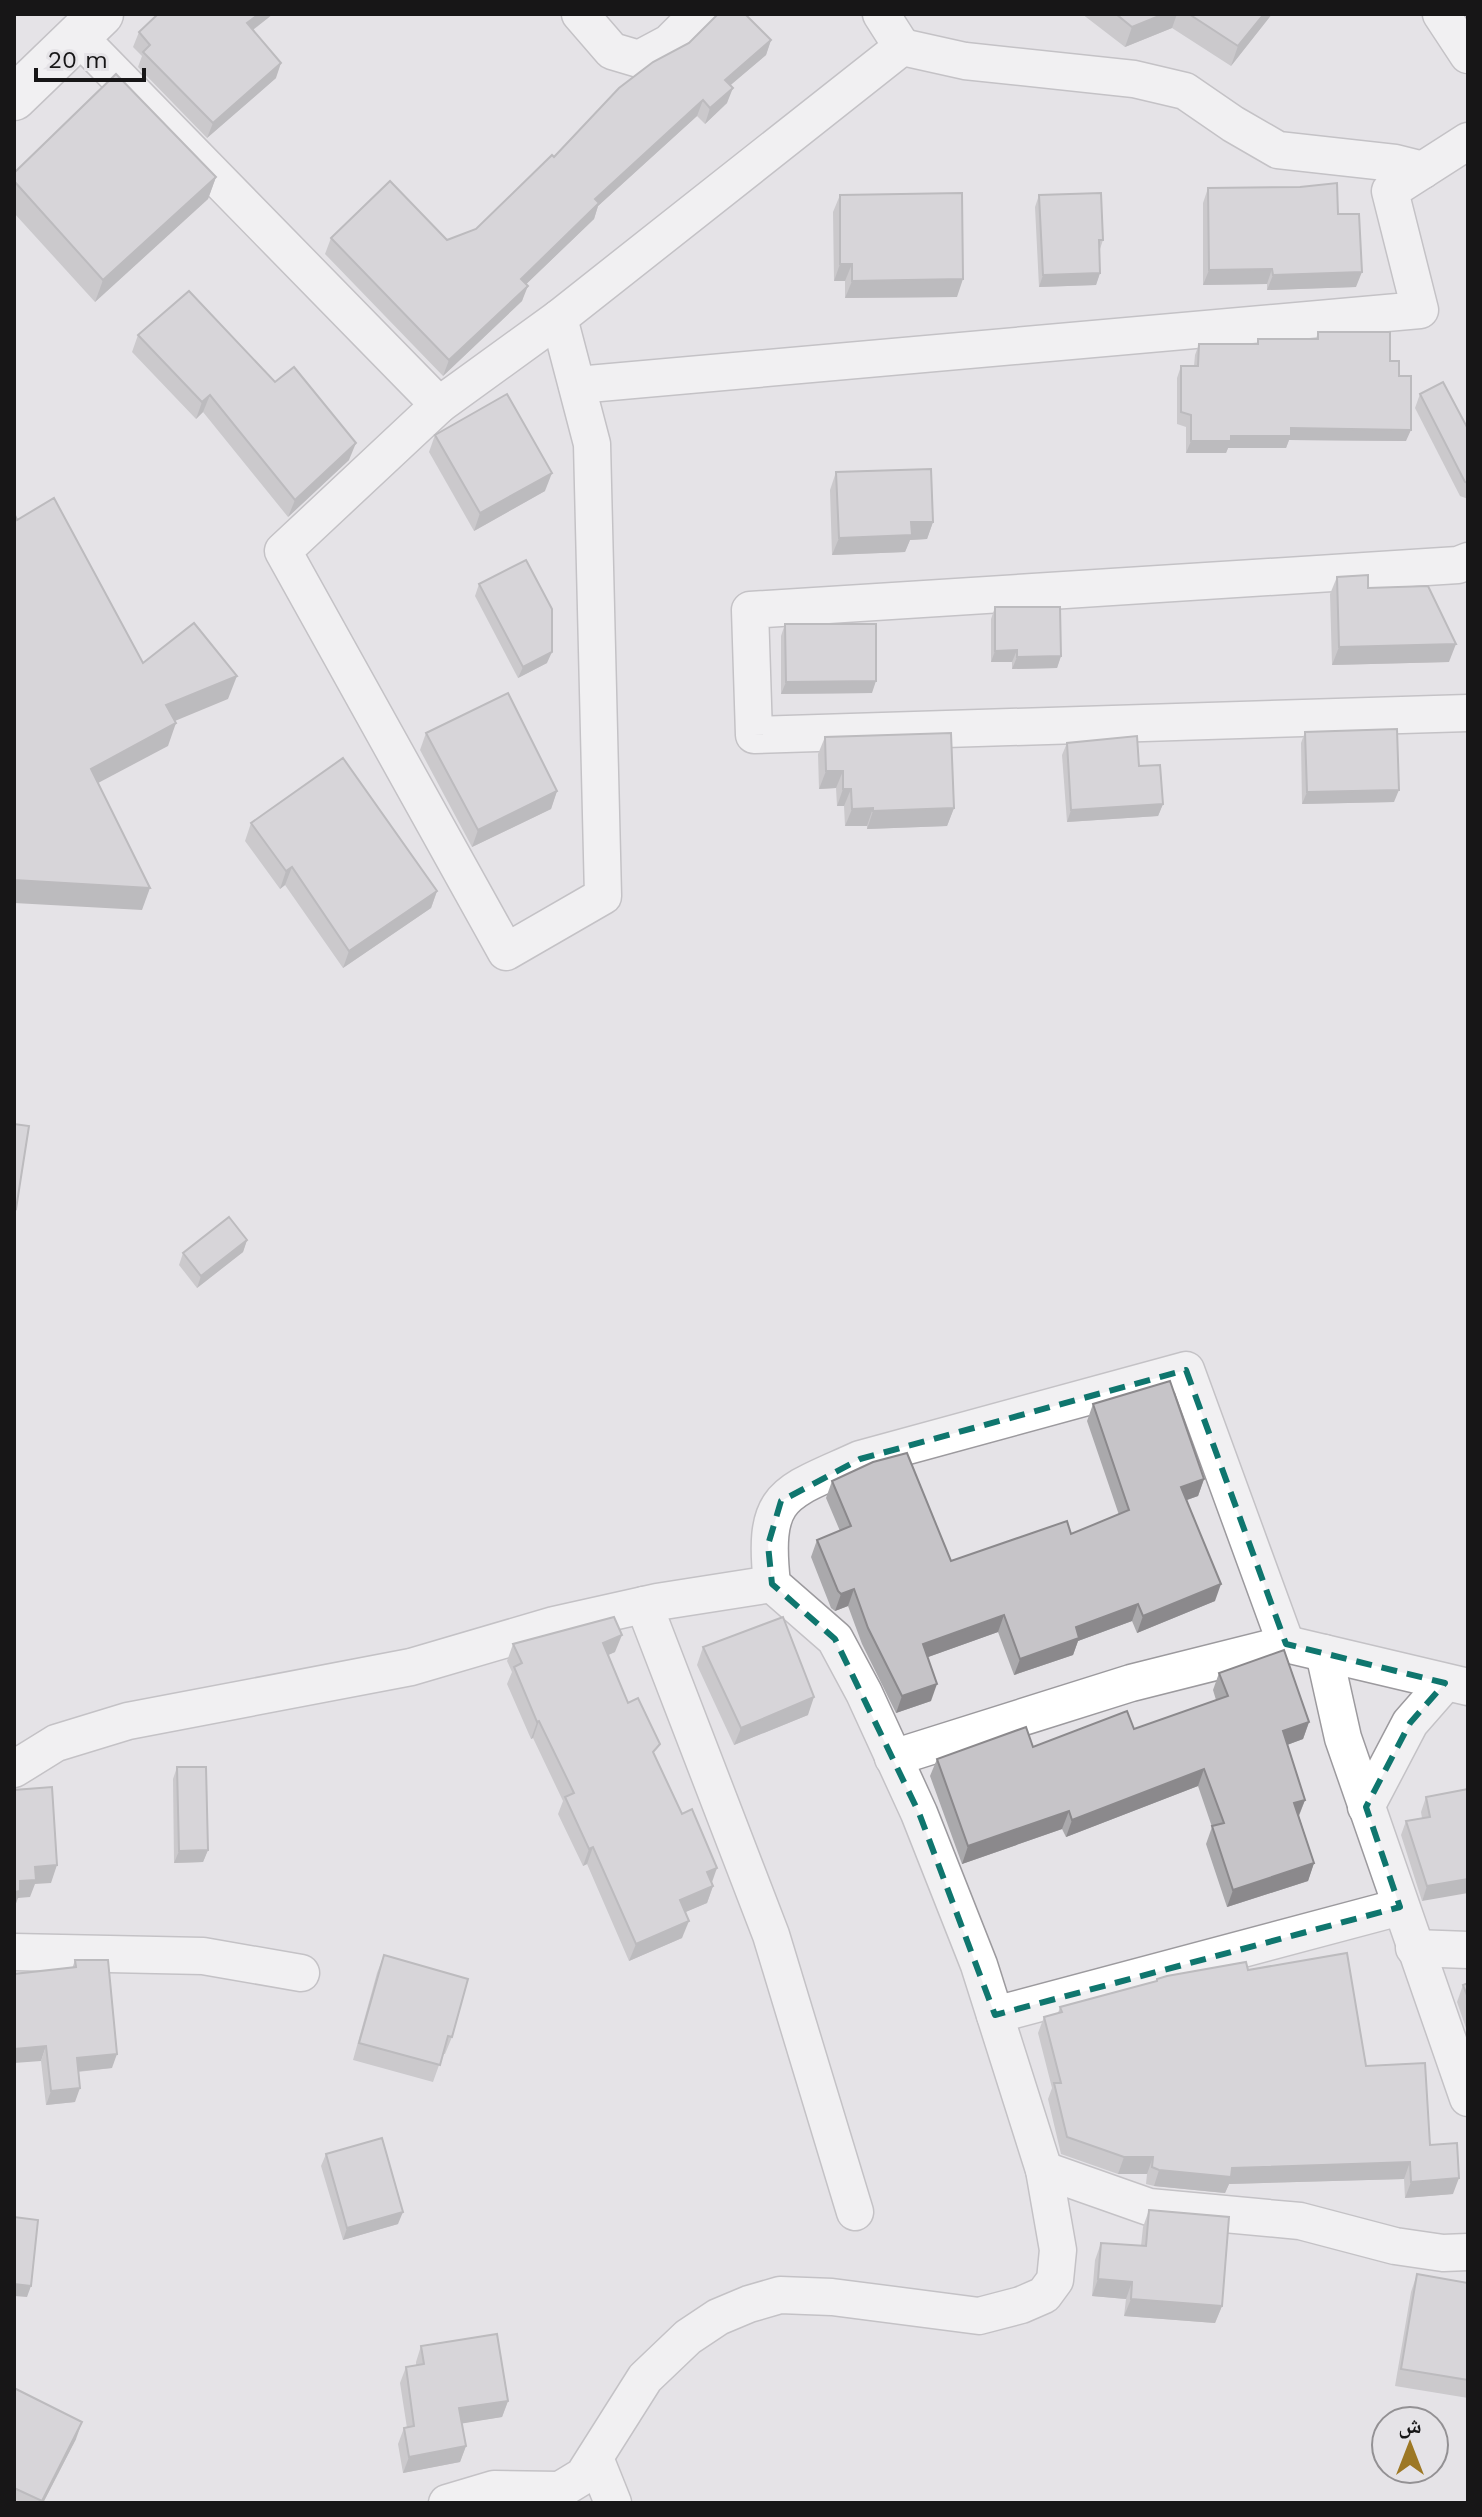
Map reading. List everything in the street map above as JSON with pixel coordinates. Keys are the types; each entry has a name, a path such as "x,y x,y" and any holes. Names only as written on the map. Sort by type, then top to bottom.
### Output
{"main road":[{"path":"14,98 90,25"}],"street":[{"path":"580,14 612,51 639,59 669,43 698,14"},
{"path":"881,14 902,47 965,61 1147,82 1185,91 1278,150 1395,163 1423,170"},
{"path":"1441,14 1468,55"},
{"path":"90,25 439,405"},
{"path":"559,318 592,444 603,896 506,952 283,551 439,405 559,318 902,47"},
{"path":"577,385 1420,310 1390,191 1468,141"},
{"path":"1468,561 1458,565 750,610 754,735 1468,713"},
{"path":"447,2503 494,2489 560,2490 583,2476 645,2378 688,2337 718,2317 749,2304 780,2295 832,2297 979,2316 1021,2305 1044,2295 1055,2280 1058,2250 1044,2170 995,2015 951,1896 893,1758 835,1639 772,1584 768,1545 771,1521 781,1501 810,1482 860,1459 1186,1370 1286,1644"},
{"path":"14,1769 56,1743 128,1721 411,1667 554,1625 644,1605 772,1584"},
{"path":"644,1605 771,1935 855,2212"},
{"path":"893,1758 1131,1683 1286,1644 1457,1685"},
{"path":"1324,1653 1343,1738 1468,2098"},
{"path":"1366,1807 1410,1723 1457,1685"},
{"path":"995,2015 1400,1907"},
{"path":"1414,1948 1468,1950"},
{"path":"14,1952 203,1956 301,1973"},
{"path":"1044,2170 1149,2207 1300,2221 1395,2246 1443,2253 1468,2252"},
{"path":"595,2458 613,2503"}],"highlighted area":[{"path":"1186,1370 1286,1644 1445,1683 1410,1723 1366,1807 1400,1907 995,2015 919,1813 835,1639 772,1584 768,1545 781,1501 860,1459"}],"building":[{"path":"158,14 259,14 247,23 281,63 213,123 143,52 150,45 139,32"},
{"path":"718,14 745,14 771,40 725,80 733,88 710,108 703,100 595,199 599,203 521,279 528,286 449,360 331,238 390,181 447,240 476,229 552,155 554,157 619,88 653,62 689,43"},
{"path":"1116,14 1164,14 1132,27"},
{"path":"1189,14 1264,14 1238,46"},
{"path":"116,74 216,177 103,280 14,181 14,173"},
{"path":"1337,183 1338,214 1359,214 1362,272 1273,275 1272,269 1209,270 1208,188 1300,187"},
{"path":"962,193 963,279 852,281 852,264 840,264 840,195"},
{"path":"1101,193 1103,240 1099,240 1100,273 1043,275 1039,195"},
{"path":"189,291 275,382 294,367 356,443 295,500 210,395 202,402 138,335"},
{"path":"1318,332 1390,332 1390,361 1399,361 1399,376 1411,376 1411,430 1291,428 1291,436 1231,436 1231,441 1191,441 1191,415 1181,412 1181,366 1198,366 1199,344 1258,344 1258,339 1318,339"},
{"path":"1443,382 1468,429 1468,483 1420,394"},
{"path":"507,394 552,473 480,513 435,435"},
{"path":"931,469 933,522 911,522 912,535 839,538 836,472"},
{"path":"54,498 143,663 194,623 237,676 166,705 176,723 91,769 150,888 14,880 14,513 17,520"},
{"path":"526,560 552,609 552,652 523,667 479,584"},
{"path":"1368,575 1368,588 1428,586 1456,644 1339,647 1337,577"},
{"path":"995,607 1060,607 1061,656 1017,657 1017,650 995,651"},
{"path":"785,624 876,624 876,681 786,682"},
{"path":"508,693 557,791 478,830 426,733"},
{"path":"1397,729 1399,790 1307,792 1305,732"},
{"path":"951,733 954,808 852,809 851,789 843,789 843,771 826,771 825,737"},
{"path":"1137,736 1139,766 1160,765 1163,804 1071,810 1067,743"},
{"path":"343,758 437,891 349,951 292,867 286,871 251,823"},
{"path":"14,1124 29,1126 16,1209 14,1208"},
{"path":"229,1217 247,1240 201,1276 183,1253"},
{"path":"1170,1381 1204,1479 1181,1487 1221,1584 1143,1616 1138,1604 1076,1627 1079,1638 1020,1659 1004,1615 923,1644 937,1684 902,1696 868,1628 854,1589 841,1594 838,1591 817,1540 851,1526 832,1481 873,1462 907,1453 951,1561 1067,1521 1071,1534 1129,1510 1093,1404"},
{"path":"614,1617 622,1635 603,1643 628,1703 638,1698 660,1744 653,1752 682,1814 692,1809 717,1868 707,1872 713,1886 680,1900 689,1921 636,1944 593,1847 589,1849 565,1797 574,1793 537,1722 514,1667 522,1663 513,1644"},
{"path":"783,1617 814,1697 741,1728 703,1647"},
{"path":"1284,1650 1309,1722 1283,1731 1305,1800 1294,1803 1314,1863 1233,1890 1212,1826 1224,1823 1204,1769 1072,1820 1069,1811 968,1846 937,1759 1026,1727 1033,1747 1127,1711 1134,1729 1228,1696 1219,1673"},
{"path":"177,1767 206,1767 208,1850 179,1851"},
{"path":"52,1787 57,1865 35,1867 36,1880 20,1881 20,1891 14,1892 14,1790"},
{"path":"1468,1789 1468,1879 1427,1886 1406,1821 1430,1817 1426,1797"},
{"path":"1347,1953 1366,2066 1425,2063 1430,2145 1457,2143 1459,2178 1411,2182 1410,2162 1232,2168 1231,2177 1159,2170 1152,2167 1153,2157 1124,2157 1067,2137 1054,2083 1061,2083 1044,2017 1062,2012 1060,2007 1167,1976 1246,1962 1248,1970"},
{"path":"384,1955 468,1979 452,2037 448,2036 440,2065 359,2043"},
{"path":"75,1960 108,1960 117,2054 77,2058 80,2088 51,2091 46,2046 14,2049 14,1974 76,1967"},
{"path":"382,2138 403,2212 347,2228 326,2154"},
{"path":"1149,2210 1229,2217 1222,2306 1131,2299 1132,2282 1098,2279 1101,2243 1146,2246"},
{"path":"14,2217 38,2220 31,2286 14,2284"},
{"path":"1417,2274 1468,2283 1468,2380 1401,2369"},
{"path":"497,2334 508,2401 459,2408 466,2446 409,2457 404,2428 414,2426 406,2367 424,2364 421,2346"},
{"path":"14,2388 82,2422 42,2501 14,2488"}]}
